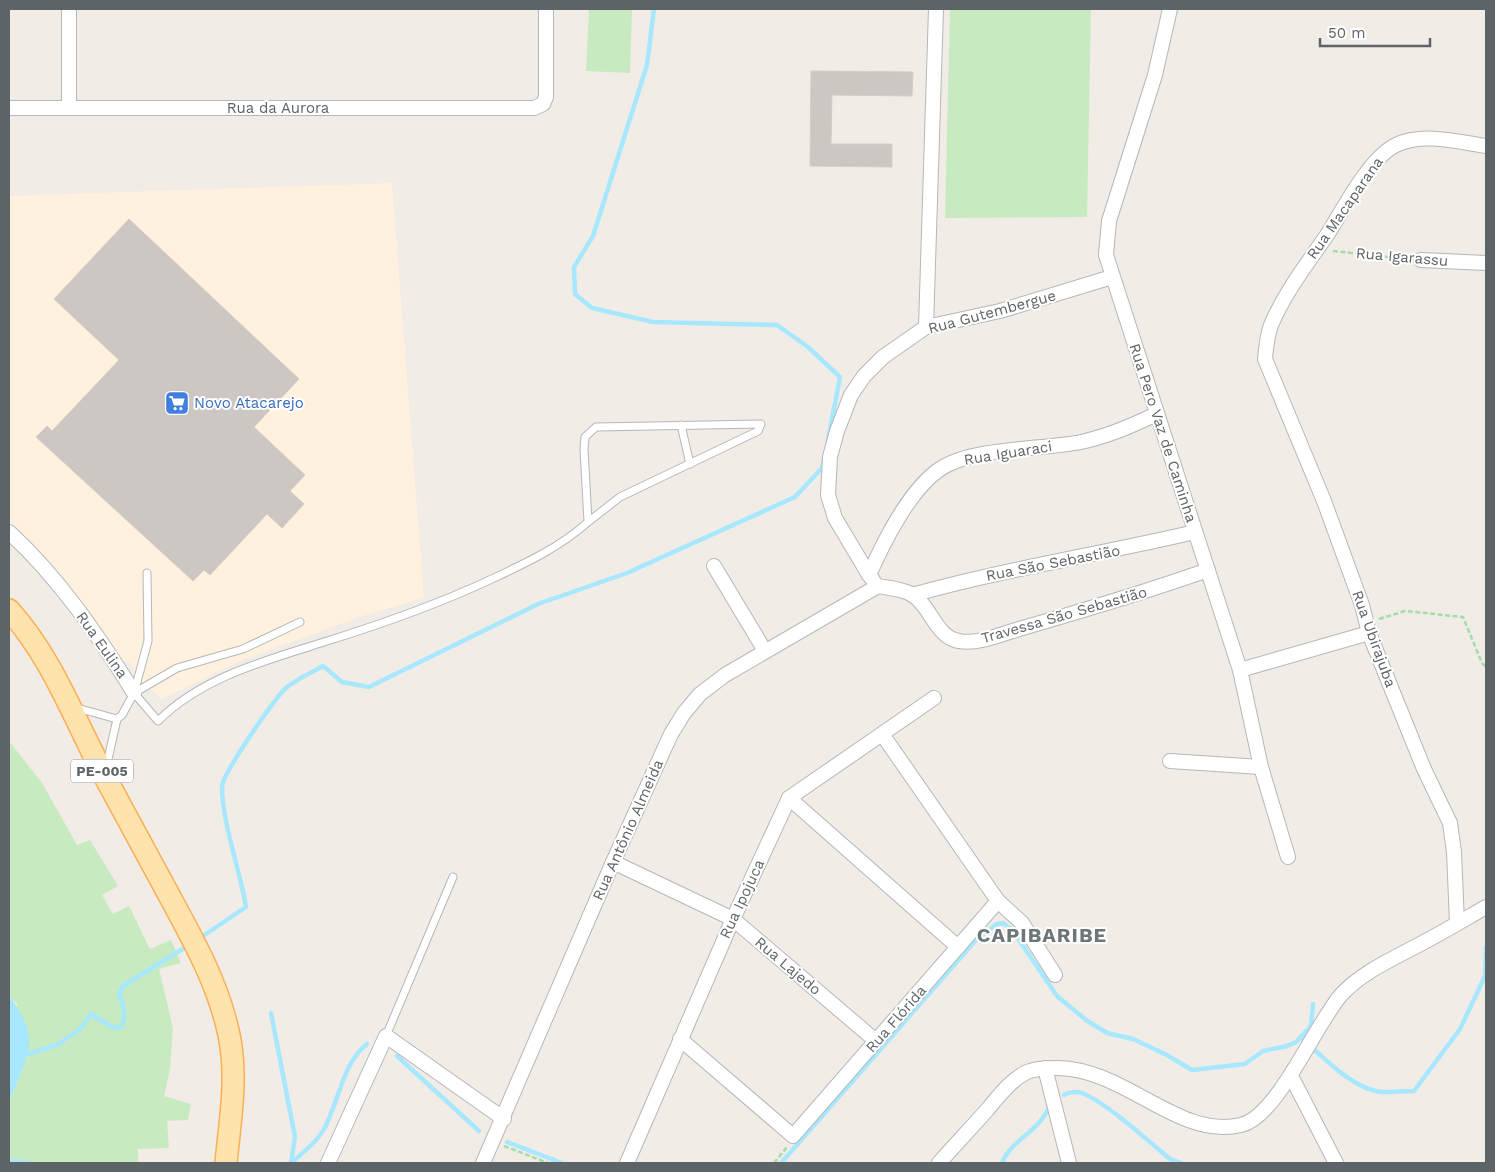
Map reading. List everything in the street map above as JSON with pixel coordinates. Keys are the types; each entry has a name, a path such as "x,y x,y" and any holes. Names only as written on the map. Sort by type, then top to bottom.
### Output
{"main road":[{"name":"PE-005","path":"9,610 31,639 70,706 105,776 195,942 223,1011 233,1052 234,1093 226,1163"}],"street":[{"path":"69,9 69,107"},
{"name":"Rua da Aurora","path":"9,108 510,110 534,108 544,102 546,9"},
{"path":"926,328 936,9"},
{"name":"Rua Pero Vaz de Caminha","path":"1170,9 1155,75 1106,235 1106,255 1240,670 1261,767 1288,857"},
{"name":"Rua Macaparana","path":"1265,359 1268,334 1279,308 1300,273 1376,162 1396,145 1421,140 1444,140 1486,146"},
{"name":"Rua Igarassu","path":"1421,260 1486,263"},
{"name":"Rua Gutembergue","path":"874,581 842,531 830,507 828,496 830,457 843,412 857,385 883,357 926,328 1000,311 1112,277"},
{"name":"Rua Ubirajuba","path":"1265,359 1324,501 1362,605 1367,628 1424,769 1450,823 1454,852 1457,923"},
{"name":"Rua Iguaraci","path":"874,581 888,534 926,482 939,470 953,462 973,456 1082,442 1110,434 1156,414"},
{"name":"Rua Eulina","path":"9,532 56,581 108,650 134,693"},
{"name":"Rua São Sebastião","path":"912,594 984,576 1107,553 1195,532"},
{"path":"714,566 765,651"},
{"name":"Travessa São Sebastião","path":"912,594 944,634 964,642 993,636 1096,607 1208,570"},
{"path":"874,581 912,594"},
{"name":"Rua Antônio Almeida","path":"483,1163 504,1119 613,862 671,734 684,713 700,694 725,675 874,581"},
{"path":"1240,670 1367,628"},
{"path":"934,698 789,798 958,947"},
{"path":"882,734 998,902 1022,923 1055,975"},
{"path":"1170,761 1261,767"},
{"name":"Rua Ipojuca","path":"627,1163 732,919 789,798"},
{"name":"Rua Lajedo","path":"613,862 732,919 876,1041"},
{"name":"Rua Flórida","path":"793,1136 998,902"},
{"path":"939,1163 1009,1085 1025,1072 1045,1068 1074,1068 1096,1074 1123,1085 1182,1119 1216,1128 1243,1125 1264,1111 1291,1076 1313,1035 1342,994 1378,967 1486,907"},
{"path":"328,1163 386,1036 504,1119"},
{"path":"680,1039 793,1136"},
{"path":"1045,1068 1068,1163"},
{"path":"1291,1076 1336,1163"}],"lane":[{"path":"134,693 158,721 190,695 224,677 284,654 440,603 537,558 573,536 620,497 758,431 761,424 596,427 585,437 588,522"},
{"path":"681,425 690,464"},
{"path":"134,693 148,641 147,573"},
{"path":"134,693 177,668 252,646 300,622"},
{"name":"Rua Eulina","path":"105,776 117,719 122,715 134,693"},
{"path":"70,706 117,719"},
{"path":"386,1036 453,877"}],"path":[{"name":"Rua Igarassu","path":"1317,249 1421,260"},
{"path":"1367,628 1405,611 1464,617 1482,662 1486,667"},
{"path":"774,1163 793,1136"},
{"path":"493,1142 548,1163"}],"shaded area":[{"path":"392,183 424,598 359,617 242,660 162,699 134,675 132,664 117,657 62,579 9,523 9,196"}],"green space":[{"path":"589,9 632,9 630,73 586,71"},
{"path":"950,9 1091,9 1087,217 945,218"},
{"path":"9,741 42,783 77,845 90,840 118,886 102,895 113,914 129,906 150,949 171,940 181,963 159,969 173,1028 170,1069 164,1096 191,1104 188,1120 167,1121 169,1148 138,1149 138,1163 9,1163 9,1102 23,1068 17,1004 9,995"}],"water":[{"path":"9,995 25,1021 29,1045 25,1062 9,1102"}],"building":[{"path":"811,71 913,72 912,96 832,95 831,144 892,144 892,167 810,166"},
{"name":"Novo Atacarejo","path":"129,219 299,379 254,427 305,475 290,491 304,504 282,528 267,514 210,575 204,570 193,581 36,437 47,426 52,431 119,360 54,299"}],"waterway":[{"path":"654,9 647,65 593,236 574,267 575,294 592,308 653,322 777,325 808,347 840,377 828,440"},
{"path":"200,938 246,907 228,831 222,787 230,767 250,736 286,688 323,666 342,682 369,687 538,604 627,573 795,497 822,468 824,460"},
{"path":"781,1163 976,940 997,924 1003,923 1013,931 1057,996 1086,1020 1107,1033 1133,1039 1167,1055 1192,1070 1245,1064 1263,1051 1296,1042 1311,1026 1313,1004"},
{"path":"21,1056 57,1045 80,1029 91,1014 114,1028 121,1027 124,1014 119,994 123,986 189,945"},
{"path":"1301,1037 1338,1071 1360,1085 1382,1092 1414,1091 1460,1029 1485,976 1486,947"},
{"path":"271,1013 295,1137 291,1163"},
{"path":"292,1163 321,1134 329,1119 352,1061 367,1044"},
{"path":"397,1056 479,1131"},
{"path":"1064,1095 1078,1092 1092,1098 1127,1123 1170,1159 1181,1163"},
{"path":"1002,1163 1011,1148 1044,1117 1049,1108"},
{"path":"507,1142 562,1163"},
{"path":"9,1161 29,1163"}],"place":[{"name":"Novo Atacarejo","path":"177,403"}],"district":[{"name":"CAPIBARIBE","path":"1042,935"}]}
